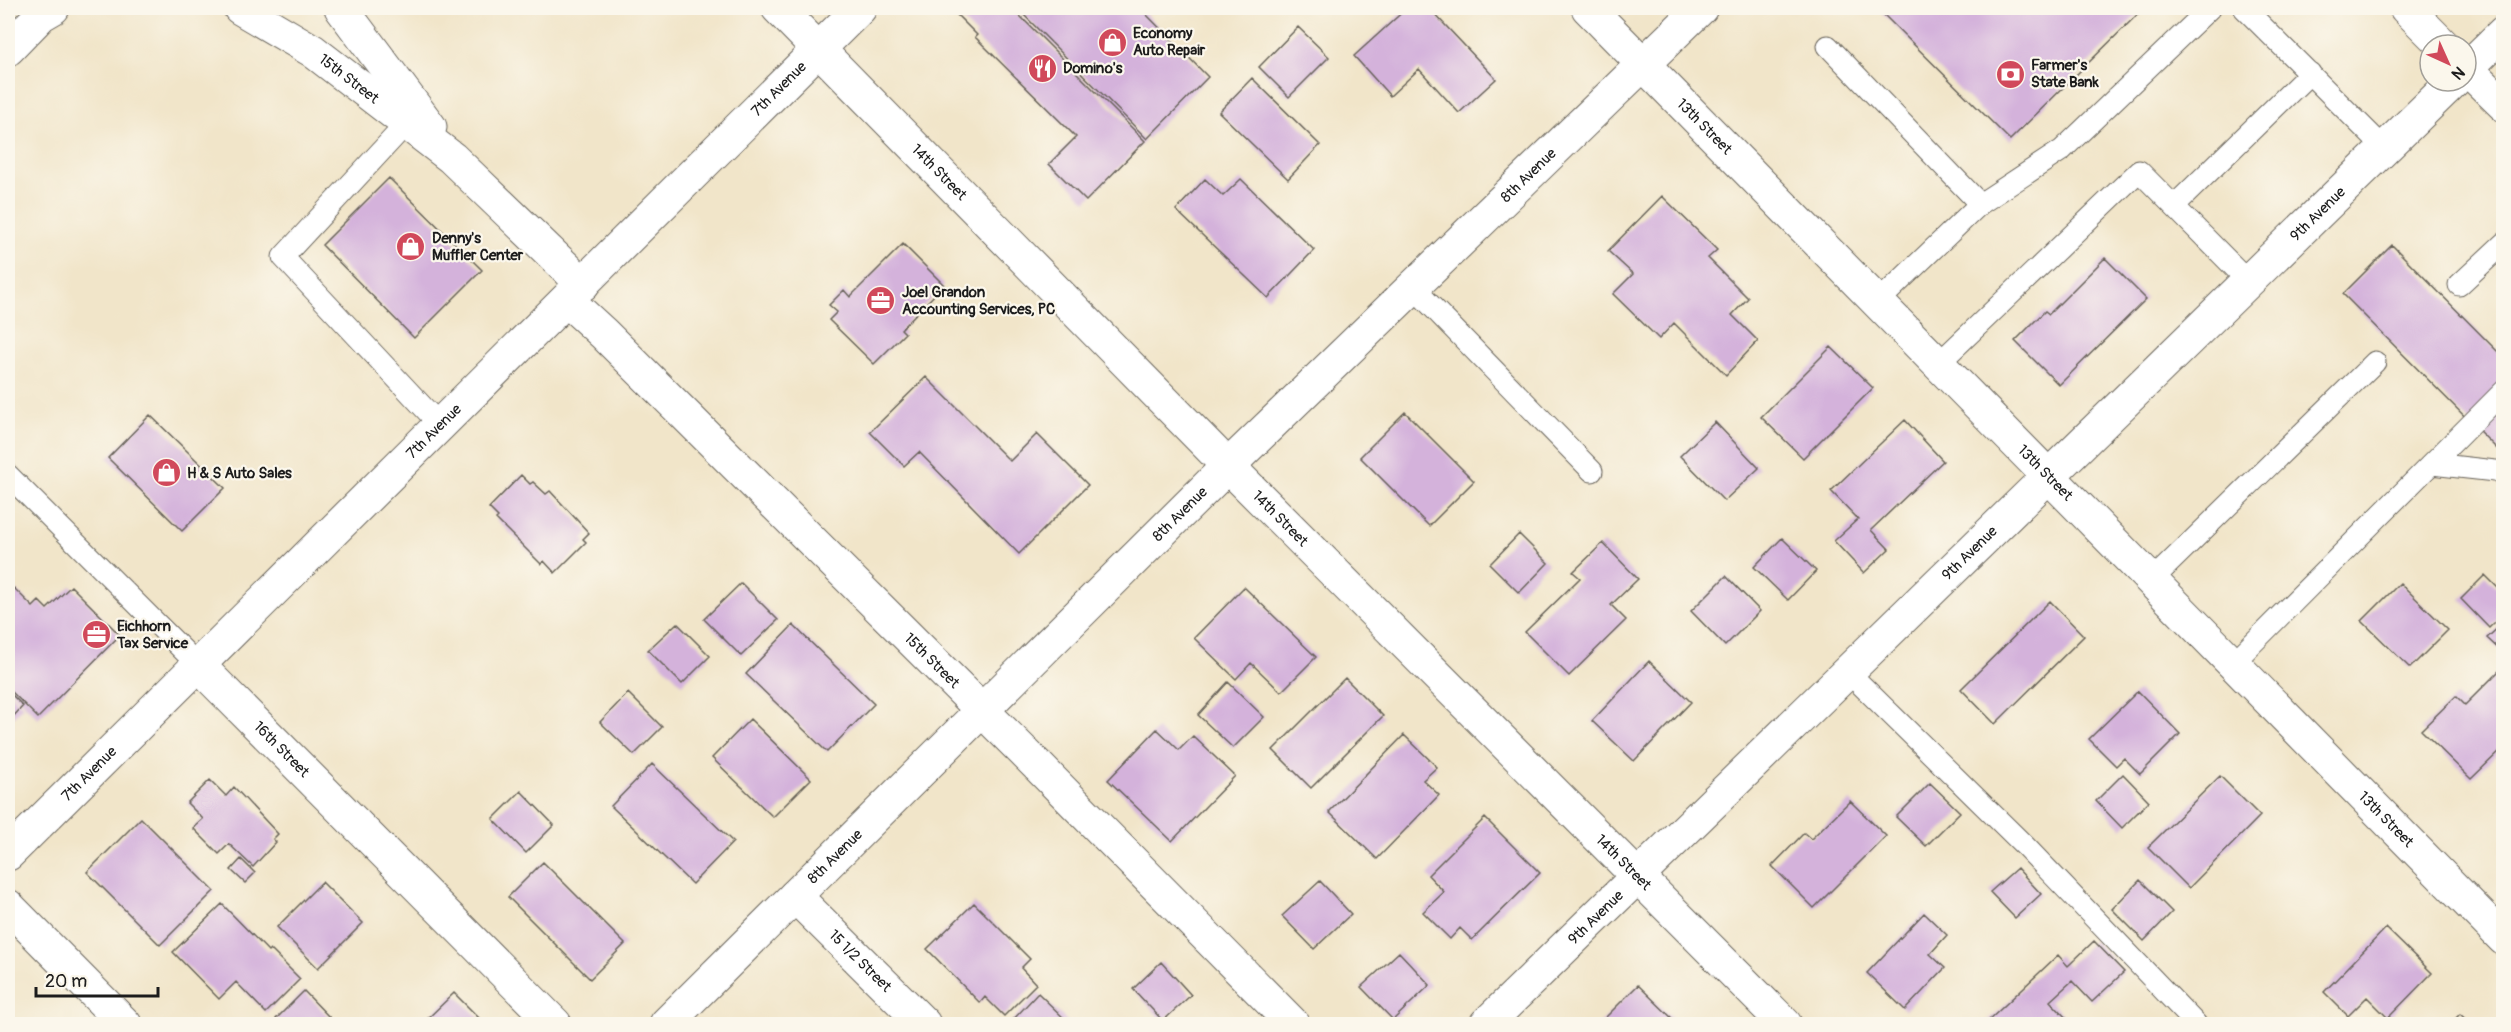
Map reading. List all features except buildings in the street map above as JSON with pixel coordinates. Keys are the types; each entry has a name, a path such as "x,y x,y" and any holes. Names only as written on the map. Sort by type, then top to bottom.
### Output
{"street":[{"path":"8,49 42,15 53,8"},
{"name":"15th Street","path":"240,8 314,51 452,158"},
{"name":"15th Street","path":"341,8 452,158 575,292 612,342 1293,1024"},
{"name":"14th Street","path":"778,8 1228,466 1785,1024"},
{"name":"7th Avenue","path":"8,854 860,8"},
{"name":"13th Street","path":"1588,8 2504,939"},
{"name":"8th Avenue","path":"666,1024 1228,466 1701,8"},
{"path":"2406,8 2431,33"},
{"path":"2478,57 2504,32"},
{"path":"2478,80 2504,105"},
{"name":"9th Avenue","path":"1486,1024 1638,879 2442,93"},
{"name":"16th Street","path":"197,664 555,1024"},
{"name":"15 1/2 Street","path":"795,896 924,1024"},
{"path":"8,906 125,1024"}],"lane":[{"path":"1878,302 1980,204 2062,150 2210,8"},
{"path":"2244,8 2385,149"},
{"path":"1828,46 1980,204"},
{"path":"2174,206 2310,73"},
{"path":"407,123 283,257 440,425"},
{"path":"1939,363 2139,171 2249,282"},
{"path":"2459,285 2504,243"},
{"path":"1413,287 1592,471"},
{"path":"2152,580 2375,362"},
{"path":"2233,663 2504,391"},
{"path":"2432,464 2504,472"},
{"name":"16th Street","path":"8,475 197,664"},
{"path":"1848,672 2025,846 2196,1024"}],"place":[{"name":"Economy Auto Repair","path":"1112,42"},
{"name":"Domino's","path":"1042,68"},
{"name":"Farmer's State Bank","path":"2010,74"},
{"name":"Denny's Muffler Center","path":"411,247"},
{"name":"Joel Grandon Accounting Services, PC","path":"881,301"},
{"name":"H & S Auto Sales","path":"166,473"},
{"name":"Eichhorn Tax Service","path":"96,635"}]}
